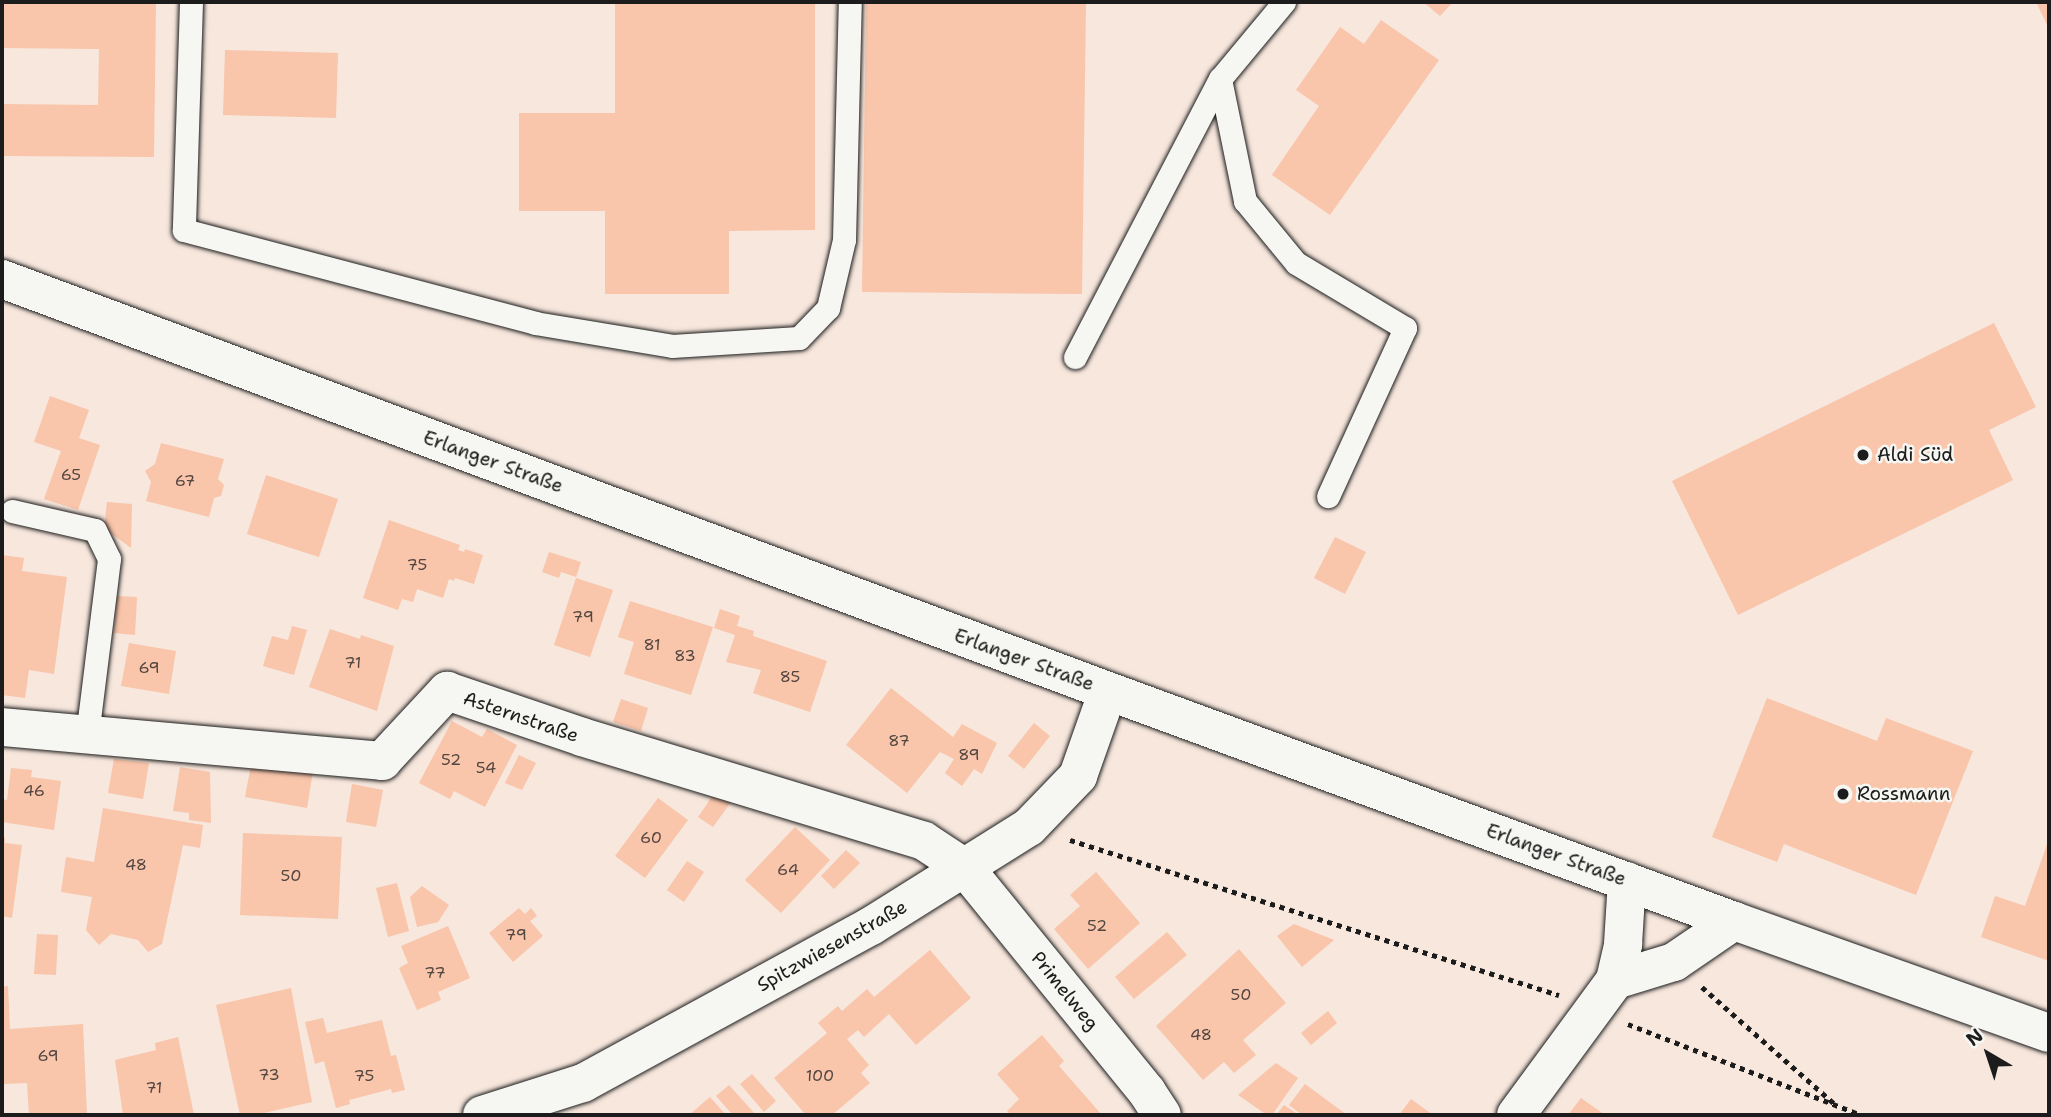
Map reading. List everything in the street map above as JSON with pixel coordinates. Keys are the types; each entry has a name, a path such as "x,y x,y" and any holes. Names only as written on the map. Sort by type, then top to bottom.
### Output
{"street":[{"name":"Erlanger Straße","path":"2,279 1108,691 1734,921 2049,1033"},
{"name":"Asternstraße","path":"2,727 383,761 447,691 582,737 924,841 965,868"},
{"name":"Spitzwiesenstraße","path":"482,1115 583,1083 871,926 1030,827 1078,776 1108,691"},
{"name":"Primelweg","path":"965,868 1147,1092 1162,1115"},
{"path":"1516,1115 1615,980 1623,944 1627,881"},
{"path":"1615,980 1674,962 1734,921"}],"lane":[{"path":"191,2 184,230 536,323 672,346 799,338 828,308 844,240 850,2"},
{"path":"1075,357 1220,79 1284,2"},
{"path":"1220,79 1245,201 1296,262 1405,328 1328,496"},
{"path":"12,511 95,530 109,559 87,735"}],"path":[{"path":"1030,827 1552,992 1861,1115"}],"building":[{"path":"2,2 156,2 154,157 2,156 2,104 98,105 99,49 2,48"},
{"path":"615,2 815,2 815,230 729,231 729,294 605,294 605,211 519,211 519,113 615,113"},
{"path":"866,2 1086,2 1082,294 862,292"},
{"path":"1423,2 1453,2 1440,16"},
{"path":"2036,2 2049,2 2049,29"},
{"path":"1381,20 1439,60 1330,215 1272,175 1319,106 1296,90 1340,27 1364,44"},
{"path":"225,50 338,53 336,118 223,115"},
{"name":"Aldi Süd","path":"1994,323 2036,407 1989,430 2013,480 1738,615 1672,481"},
{"path":"50,396 89,410 79,438 100,445 78,510 44,499 61,451 34,442"},
{"path":"161,443 224,459 218,479 224,485 221,496 214,498 209,517 146,501 151,482 145,471 155,464"},
{"path":"266,475 338,499 319,557 247,534"},
{"path":"107,502 132,504 131,548 104,528"},
{"path":"389,520 460,545 458,550 464,552 465,549 483,555 474,584 455,578 454,581 449,579 443,598 417,589 413,602 402,599 398,610 363,598"},
{"path":"1335,537 1366,552 1345,594 1314,578"},
{"path":"549,552 581,562 576,577 561,572 559,578 542,572"},
{"path":"2,555 24,558 22,571 67,577 54,674 29,670 25,698 2,695"},
{"path":"576,578 613,590 590,657 554,645"},
{"path":"117,596 137,597 135,635 114,633"},
{"path":"630,601 713,627 691,695 624,674 634,642 618,637"},
{"path":"720,609 740,616 737,626 754,631 753,636 827,661 810,712 753,693 761,670 726,662 735,635 714,628"},
{"path":"292,626 307,630 294,675 263,666 272,636 288,640"},
{"path":"330,629 360,639 361,635 394,646 377,711 309,687"},
{"path":"129,643 176,651 169,694 121,686"},
{"path":"891,688 953,737 962,724 997,743 982,774 974,769 962,786 945,773 954,759 940,752 907,793 846,745"},
{"name":"Rossmann","path":"1767,698 1877,741 1886,718 1973,751 1916,895 1784,844 1777,862 1712,837"},
{"path":"621,699 648,708 641,731 613,722"},
{"path":"452,721 482,737 487,729 517,745 485,807 454,791 450,799 419,783"},
{"path":"1034,723 1050,736 1024,769 1008,756"},
{"path":"519,755 536,763 522,790 505,783"},
{"path":"114,759 149,763 143,799 108,793"},
{"path":"252,760 313,771 307,808 245,797"},
{"path":"180,767 210,772 211,823 189,820 189,813 173,811"},
{"path":"11,768 32,770 31,777 61,781 54,830 2,822 2,799 7,800"},
{"path":"352,784 383,790 376,827 346,822"},
{"path":"716,791 731,802 713,827 698,817"},
{"path":"658,798 688,820 645,878 615,856"},
{"path":"103,808 203,825 200,848 183,845 162,944 148,952 138,940 111,934 99,945 86,930 92,897 61,892 66,857 94,862"},
{"path":"795,827 830,860 781,913 745,880"},
{"path":"243,833 342,837 338,919 240,915"},
{"path":"2,838 5,838 5,843 22,845 12,918 2,916"},
{"path":"2049,839 2049,961 1981,937 1995,896 2025,906"},
{"path":"846,850 860,863 834,889 821,876"},
{"path":"687,861 704,872 684,902 667,890"},
{"path":"1096,872 1140,923 1088,969 1054,929 1080,906 1070,895"},
{"path":"397,883 409,931 388,937 376,888"},
{"path":"422,886 449,905 438,922 417,927 410,897"},
{"path":"519,908 525,914 531,908 537,916 530,921 543,936 513,962 489,933"},
{"path":"1294,924 1334,940 1302,967 1277,936"},
{"path":"448,926 470,978 438,992 441,1000 417,1010 399,968 408,963 401,946"},
{"path":"1167,932 1187,955 1134,999 1115,977"},
{"path":"37,934 58,935 56,975 34,974"},
{"path":"1239,949 1286,1003 1243,1040 1256,1055 1234,1073 1224,1062 1203,1080 1156,1026"},
{"path":"930,950 971,998 916,1045 889,1014 864,1037 858,1030 847,1039 869,1065 861,1073 870,1083 832,1115 806,1115 774,1078 827,1033 818,1023 838,1006 842,1011 867,989 874,997"},
{"path":"8,986 10,1029 83,1024 87,1115 29,1115 27,1083 2,1084 2,987"},
{"path":"291,988 312,1102 255,1115 240,1115 216,1005"},
{"path":"1328,1011 1337,1023 1311,1045 1301,1033"},
{"path":"323,1018 327,1033 382,1020 391,1056 396,1055 405,1090 392,1093 391,1089 349,1100 350,1104 336,1108 324,1061 315,1064 305,1022"},
{"path":"1042,1035 1064,1061 1059,1066 1102,1115 1011,1115 1007,1111 1019,1099 997,1074"},
{"path":"178,1037 194,1115 123,1115 115,1060 156,1050 155,1043"},
{"path":"1276,1063 1298,1078 1272,1115 1267,1115 1238,1095"},
{"path":"752,1074 776,1101 764,1112 740,1084"},
{"path":"1305,1084 1347,1115 1302,1115 1289,1105"},
{"path":"729,1085 756,1115 733,1115 716,1096"},
{"path":"710,1097 726,1115 689,1115"},
{"path":"1581,1098 1605,1115 1568,1115"},
{"path":"1411,1099 1433,1115 1399,1115"},
{"path":"1284,1105 1299,1115 1276,1115"}],"place":[{"name":"Aldi Süd","path":"1863,455"},
{"name":"Rossmann","path":"1843,794"}]}
